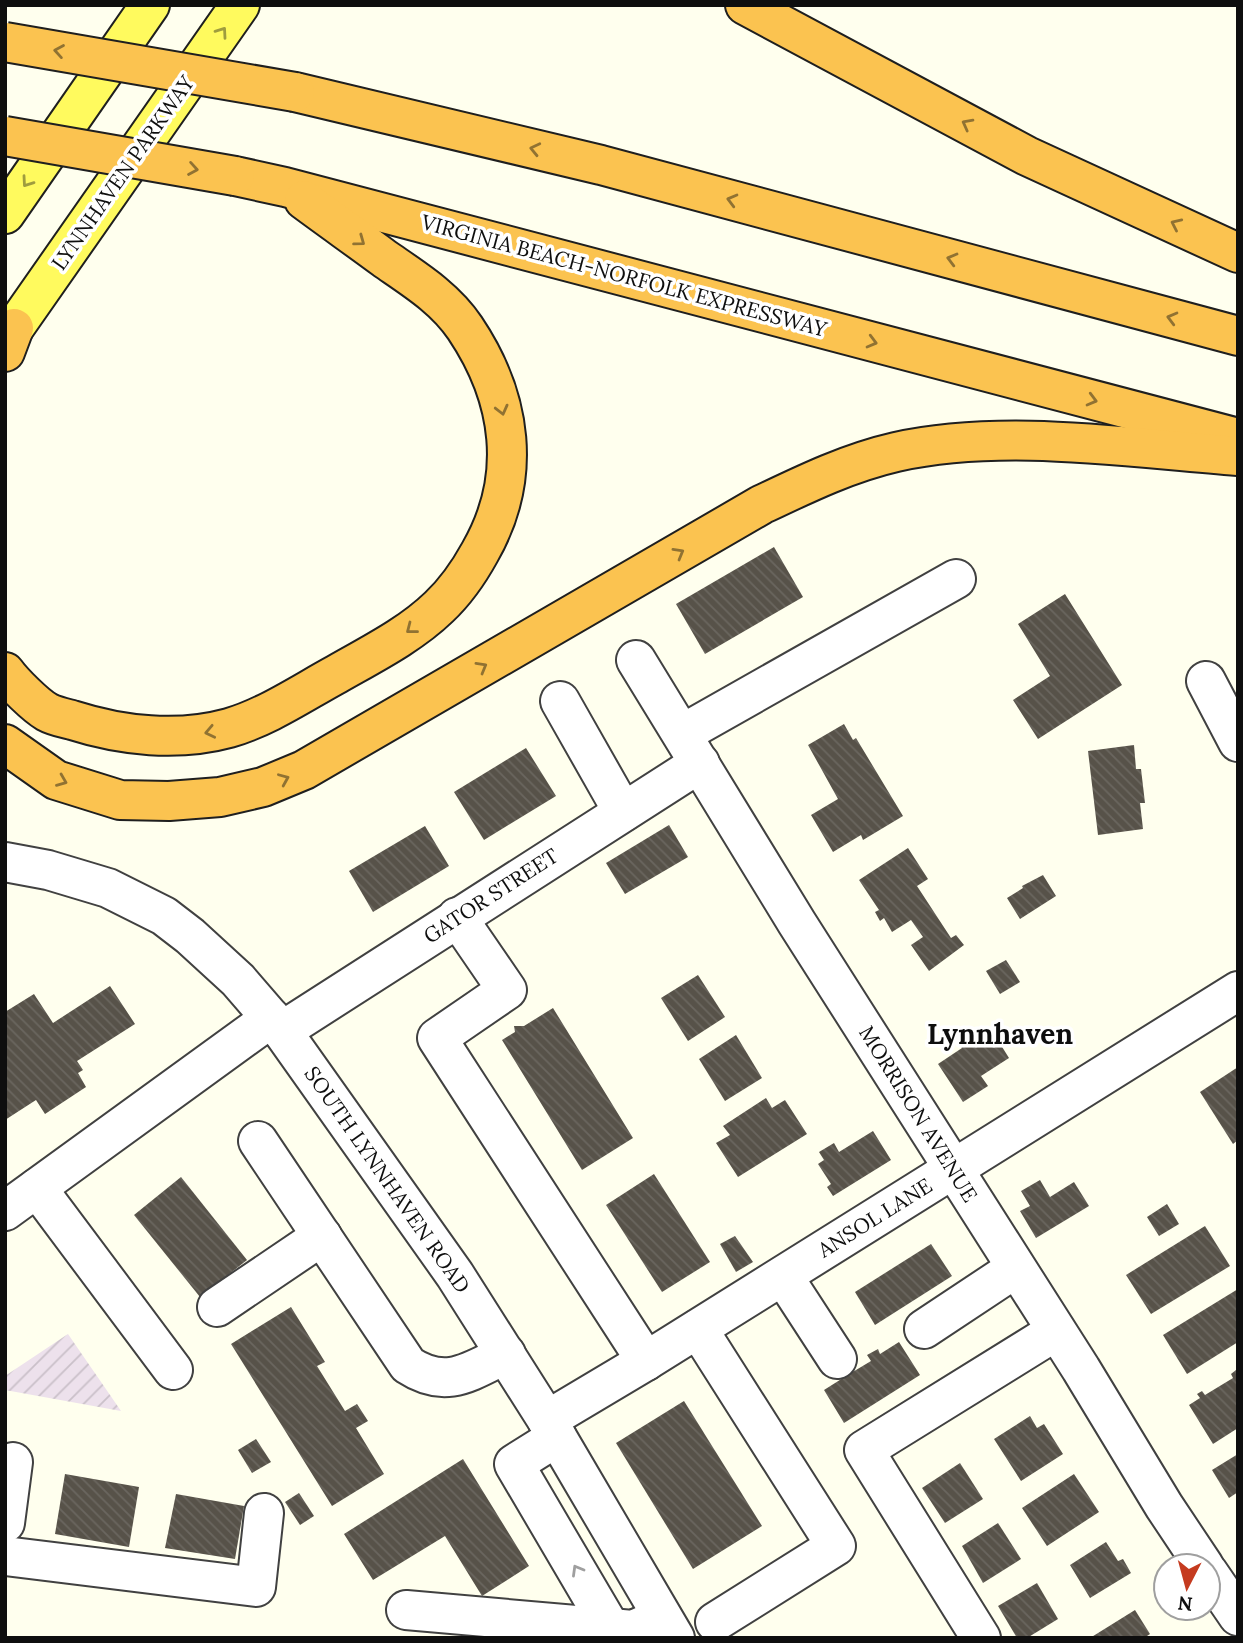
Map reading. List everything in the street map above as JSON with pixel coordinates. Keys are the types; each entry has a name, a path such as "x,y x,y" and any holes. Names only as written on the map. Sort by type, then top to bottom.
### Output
{"highway":[{"path":"745,5 811,43 1027,156 1238,253"},
{"path":"5,42 295,92 601,165 1238,336"},
{"name":"VIRGINIA BEACH-NORFOLK EXPRESSWAY","path":"5,136 285,187 1238,438"},
{"path":"5,672 47,713 93,727 140,735 194,735 230,728 267,713 395,641 439,607 467,576 488,539 501,504 508,468 507,430 500,401 484,359 463,326 431,292 285,187"},
{"path":"5,744 56,780 120,800 169,801 220,797 263,787 304,770 761,505 826,474 896,452 971,442 1035,441 1238,456"}],"main road":[{"path":"5,214 150,5"},
{"name":"LYNNHAVEN PARKWAY","path":"8,340 240,5"}],"street":[{"name":"GATOR STREET","path":"14,1203 277,1025 457,917 623,812 691,749 956,579"},
{"name":"MORRISON AVENUE","path":"636,660 796,923 1195,1552"},
{"path":"1206,681 1238,742"},
{"path":"560,701 623,812"},
{"name":"SOUTH LYNNHAVEN ROAD","path":"5,862 48,870 108,888 164,916 238,980 277,1025 455,1275 552,1429 668,1627"},
{"path":"457,917 507,990 437,1038 646,1361"},
{"name":"ANSOL LANE","path":"611,1629 514,1464 552,1429 646,1361 1238,990"},
{"path":"258,1141 408,1365 421,1374 441,1378 461,1376 506,1354"},
{"path":"14,1203 173,1370"},
{"path":"217,1307 322,1236"},
{"path":"924,1329 1016,1268"},
{"path":"783,1276 837,1359"},
{"path":"698,1329 836,1546 715,1622"},
{"path":"981,1638 864,1450 1056,1331"},
{"path":"5,1523 13,1462"},
{"path":"5,1556 256,1587 264,1513"},
{"path":"1222,1593 1238,1616"},
{"path":"406,1610 611,1629 668,1627"}],"shaded area":[{"path":"68,1334 121,1411 5,1390 5,1376"}],"building":[{"path":"774,547 803,597 705,654 676,604"},
{"path":"1065,594 1122,685 1038,739 1013,700 1050,676 1018,624"},
{"path":"844,724 853,740 856,738 903,816 863,840 861,835 833,852 811,815 838,799 808,745"},
{"path":"1134,745 1136,769 1141,769 1145,803 1140,803 1143,829 1098,835 1088,751"},
{"path":"526,748 556,796 484,840 454,792"},
{"path":"669,825 688,857 625,894 606,863"},
{"path":"425,826 449,866 373,912 349,871"},
{"path":"908,848 928,879 917,886 951,938 956,935 964,945 929,971 911,945 923,937 911,920 892,932 884,918 880,921 875,912 879,910 859,880"},
{"path":"1043,875 1056,896 1020,919 1007,898"},
{"path":"1006,960 1020,982 1000,994 986,971"},
{"path":"698,975 725,1017 688,1041 661,998"},
{"path":"110,986 135,1024 77,1061 83,1070 78,1073 86,1087 45,1114 36,1100 5,1120 5,1012 34,994 53,1023"},
{"path":"553,1008 633,1138 582,1170 502,1040 515,1032 514,1026 524,1026"},
{"path":"989,1026 1009,1058 981,1076 988,1086 963,1102 938,1064"},
{"path":"736,1035 762,1078 725,1101 699,1059"},
{"path":"1238,1067 1238,1140 1233,1144 1200,1092"},
{"path":"766,1098 772,1108 785,1100 807,1134 738,1177 716,1143 730,1135 723,1126"},
{"path":"873,1131 891,1160 833,1196 827,1187 831,1184 818,1164 824,1160 819,1152 834,1143 839,1152"},
{"path":"654,1174 710,1262 662,1292 606,1205"},
{"path":"181,1177 247,1260 200,1297 134,1215"},
{"path":"1040,1180 1050,1197 1074,1182 1089,1206 1036,1238 1020,1211 1030,1206 1021,1191"},
{"path":"1167,1204 1179,1224 1159,1236 1147,1217"},
{"path":"1205,1226 1230,1266 1151,1314 1126,1275"},
{"path":"735,1236 753,1262 736,1272 720,1244"},
{"path":"931,1244 952,1276 875,1325 855,1292"},
{"path":"1238,1289 1238,1342 1187,1374 1163,1335"},
{"path":"291,1307 325,1362 317,1366 345,1411 357,1404 368,1421 356,1428 384,1474 332,1506 231,1344"},
{"path":"899,1342 920,1375 844,1423 824,1390 843,1378 839,1373 848,1368 851,1373 871,1361 867,1355 878,1349 880,1354"},
{"path":"1236,1370 1238,1428 1213,1444 1189,1405 1200,1398 1197,1394 1202,1391 1205,1395 1233,1378 1231,1374"},
{"path":"684,1401 762,1526 693,1569 616,1443"},
{"path":"1030,1416 1037,1428 1044,1424 1063,1454 1021,1481 994,1439"},
{"path":"256,1439 271,1462 252,1473 238,1450"},
{"path":"1238,1454 1238,1492 1229,1498 1212,1470"},
{"path":"463,1459 529,1566 482,1596 445,1536 373,1580 344,1534"},
{"path":"960,1463 983,1499 945,1523 922,1488"},
{"path":"65,1474 139,1487 129,1547 55,1534"},
{"path":"1074,1474 1099,1512 1047,1546 1022,1508"},
{"path":"299,1493 314,1516 300,1525 285,1502"},
{"path":"176,1494 244,1506 235,1559 165,1548"},
{"path":"998,1523 1021,1559 983,1583 962,1546"},
{"path":"1106,1542 1118,1561 1123,1559 1131,1573 1090,1598 1070,1565"},
{"path":"1037,1583 1058,1619 1027,1638 1017,1638 998,1606"},
{"path":"1135,1610 1150,1634 1144,1638 1090,1638"}],"district":[{"name":"Lynnhaven","path":"1000,1034"}]}
